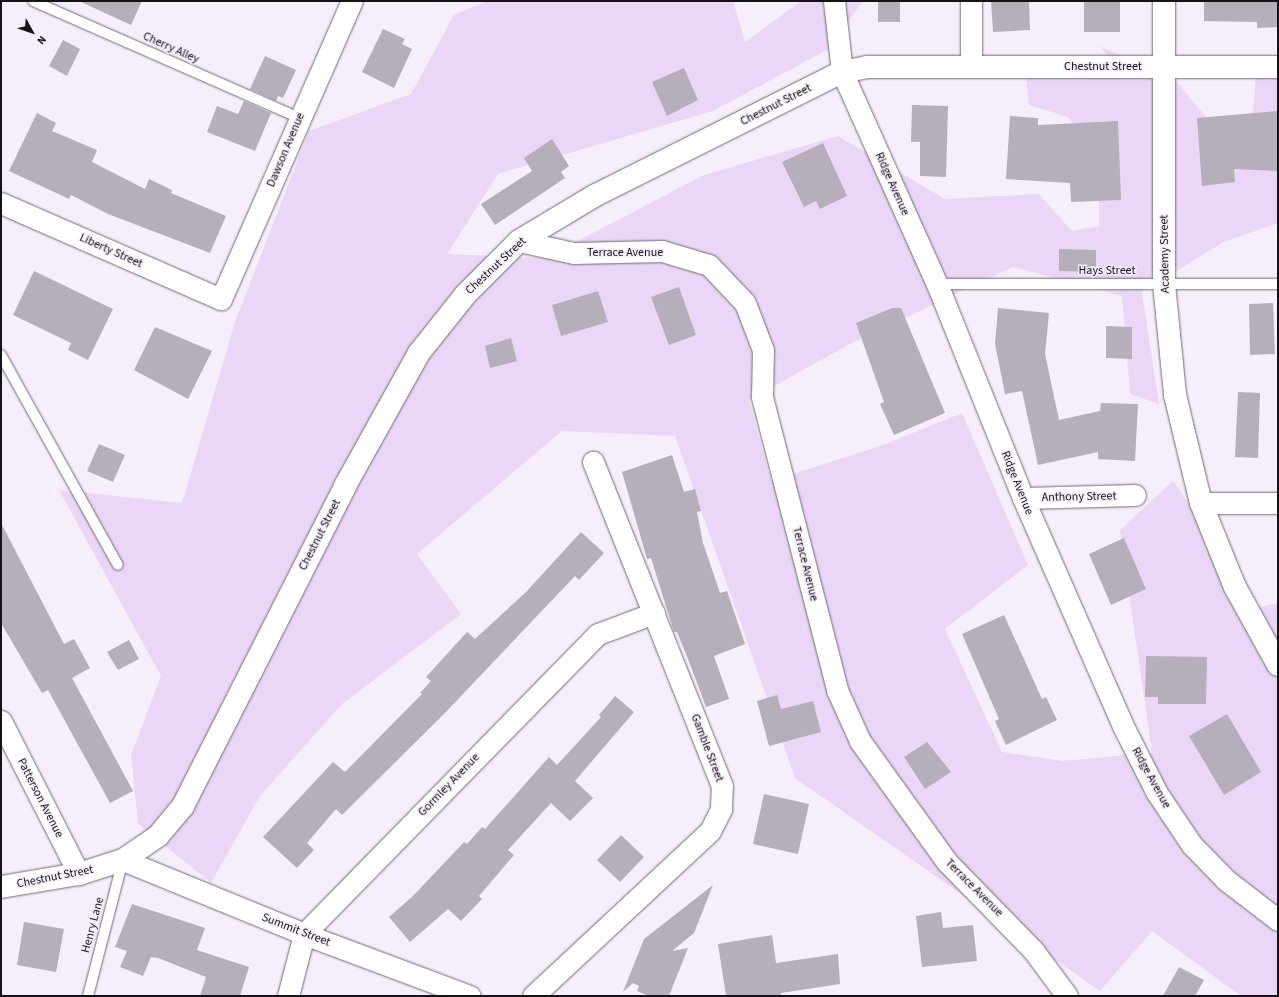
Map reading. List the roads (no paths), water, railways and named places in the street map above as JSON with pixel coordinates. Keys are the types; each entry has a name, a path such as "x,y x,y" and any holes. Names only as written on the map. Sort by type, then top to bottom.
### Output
{"main road":[{"name":"Academy Street","path":"1164,1 1164,284 1175,395 1201,503 1235,587 1278,665"},
{"name":"Chestnut Street","path":"1,887 79,874 123,860 158,836 183,806 345,486 420,353 466,294 519,241 596,195 842,72 867,68 1278,66"}],"street":[{"name":"Dawson Avenue","path":"221,299 299,118 352,1"},
{"name":"Ridge Avenue","path":"834,1 842,72 937,284 1023,498 1123,726 1157,793 1192,845 1226,880 1278,920"},
{"path":"971,1 971,67"},
{"name":"Liberty Street","path":"1,203 221,299"},
{"name":"Terrace Avenue","path":"519,241 574,253 662,251 709,265 745,303 763,350 762,397 838,690 860,741 947,862 1034,950 1067,996"},
{"name":"Gamble Street","path":"533,996 710,831 722,809 722,786 593,462"},
{"name":"Anthony Street","path":"1023,498 1136,495"},
{"path":"1201,503 1278,503"},
{"name":"Gormley Avenue","path":"288,996 304,934 598,634 654,614"},
{"name":"Patterson Avenue","path":"1,722 79,874"},
{"name":"Summit Street","path":"123,860 304,934 470,996"}],"lane":[{"name":"Cherry Alley","path":"33,1 299,118"},
{"name":"Hays Street","path":"937,284 1278,284"},
{"path":"1,355 118,565"},
{"name":"Henry Lane","path":"88,996 123,860"}]}
